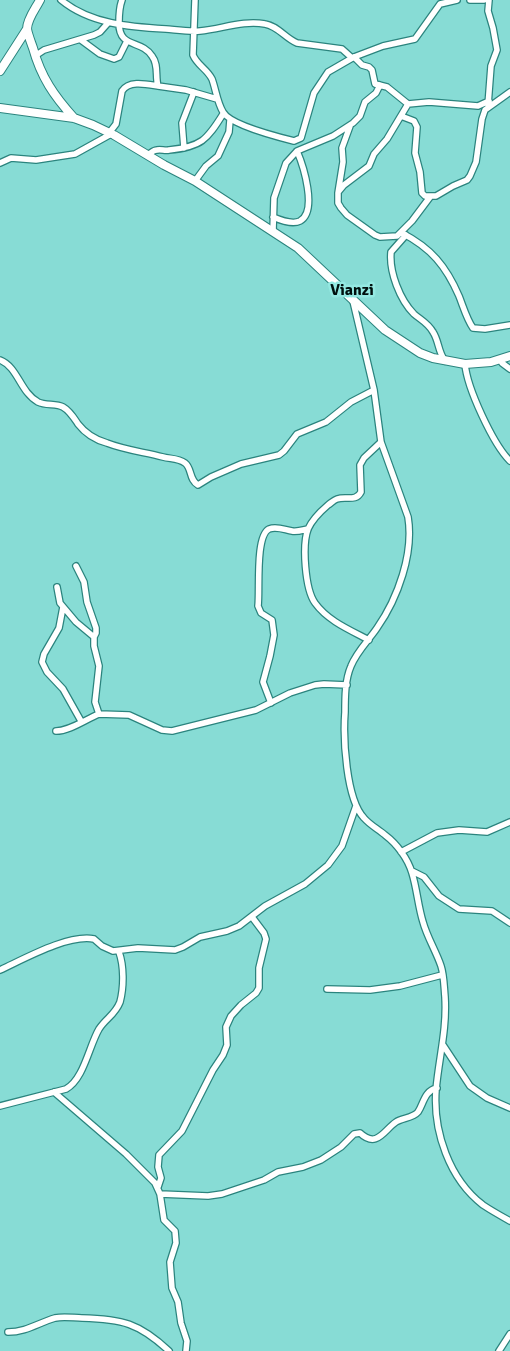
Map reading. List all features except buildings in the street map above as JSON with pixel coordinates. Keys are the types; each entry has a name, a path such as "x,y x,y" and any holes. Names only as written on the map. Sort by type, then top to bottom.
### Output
{"street":[{"path":"0,71 27,30 40,0"},
{"path":"61,0 79,12 108,23 194,31 244,23 267,24 274,26 291,40 305,45 342,49 362,65 369,66 373,73 375,84 388,87 408,104 429,102 478,106 489,102"},
{"path":"122,0 120,5 120,34 127,41 140,46 152,55 157,68 158,86"},
{"path":"195,0 193,55 199,65 209,74 223,114 230,120 245,127 282,138 297,140 301,138 314,93 320,81 328,72 353,57 392,44 412,41 428,23 440,4 457,0"},
{"path":"470,0 484,0"},
{"path":"445,361 440,355 433,331 404,302 396,283 391,263 391,252 430,197 442,194 470,176 476,162 482,119 489,102 491,66 497,50 488,11 489,0"},
{"path":"35,56 44,50 81,40 100,32 108,23"},
{"path":"27,30 39,68 51,90 74,118"},
{"path":"81,40 100,54 114,60 119,57 127,41"},
{"path":"0,163 11,158 36,160 75,154 110,133 116,124 122,91 124,87 134,84 194,92 218,99"},
{"path":"273,231 273,204 279,180 286,163 297,150 333,136 350,126 357,120 365,102 376,94 380,85"},
{"path":"184,148 182,123 194,92"},
{"path":"487,109 510,92"},
{"path":"338,194 344,185 369,166 374,154 388,139 408,104"},
{"path":"0,108 74,118 110,133 195,181 310,257 353,301 385,330 410,348 433,358 465,364 478,364 510,356"},
{"path":"147,155 155,150 166,151 194,146 207,138 223,114"},
{"path":"401,116 414,121 417,127 415,153 420,172 421,188 422,193 430,197"},
{"path":"195,181 206,166 218,156 230,132 230,120"},
{"path":"350,126 342,148 338,203 341,208 375,235 380,237 404,234"},
{"path":"273,217 294,222 300,221 308,207 306,175 297,150"},
{"path":"404,234 429,251 442,265 455,287 473,328 485,329 510,325"},
{"path":"353,301 374,390 381,442 408,517 410,542 392,603 369,640 351,664 346,685 344,714 345,754 356,806 365,820 386,835 402,852 412,871 421,918 441,966 445,998 444,1045 437,1088 436,1115 439,1133 450,1163 468,1190 482,1204 510,1221"},
{"path":"500,359 510,369"},
{"path":"0,360 13,369 21,384 35,400 51,406 62,406 68,410 85,432 104,443 179,460 187,465 193,481 198,485 211,476 241,464 279,454 284,451 297,434 326,422 351,402 374,390"},
{"path":"465,364 474,397 498,447 510,461"},
{"path":"369,640 341,625 314,602 309,589 306,571 306,539 308,529 318,514 334,500 356,498 359,496 361,492 360,465 364,458 381,442"},
{"path":"271,703 263,682 270,656 274,626 272,620 259,610 262,543 266,531 270,529 277,528 294,532 308,529"},
{"path":"76,566 84,582 87,602 96,628 94,646 99,666 96,702 99,714"},
{"path":"57,587 58,599 76,622 94,637"},
{"path":"64,607 59,628 44,654 42,662 47,672 63,689 82,721"},
{"path":"56,731 62,731 99,714 129,715 162,730 172,731 248,712 290,693 315,685 346,685"},
{"path":"0,970 50,947 80,939 94,939 107,950 119,952 138,948 175,950 200,937 227,931 252,917 265,906 305,884 328,865 342,846 356,806"},
{"path":"402,852 437,833 458,830 487,832 510,822"},
{"path":"412,871 424,877 439,896 459,910 492,911 510,923"},
{"path":"158,1187 161,1178 158,1167 159,1155 182,1131 213,1070 223,1055 226,1045 226,1027 231,1016 259,988 259,968 266,939 264,932 252,917"},
{"path":"0,1106 66,1089 74,1082 96,1033 118,1007 123,982 119,952"},
{"path":"327,989 370,990 400,986 442,975"},
{"path":"444,1045 470,1086 487,1098 510,1108"},
{"path":"160,1194 208,1196 222,1194 264,1180 278,1172 310,1164 331,1154 354,1134 360,1133 365,1138 371,1139 385,1134 396,1122 415,1114 428,1092 437,1088"},
{"path":"54,1092 126,1154 158,1187 164,1220 175,1231 176,1242 170,1262 172,1284 187,1341 186,1351"},
{"path":"8,1332 21,1332 57,1318 106,1318 126,1322 140,1328 169,1351"},
{"path":"499,1351 510,1334"}],"district":[{"name":"Vianzi","path":"352,291"}]}
